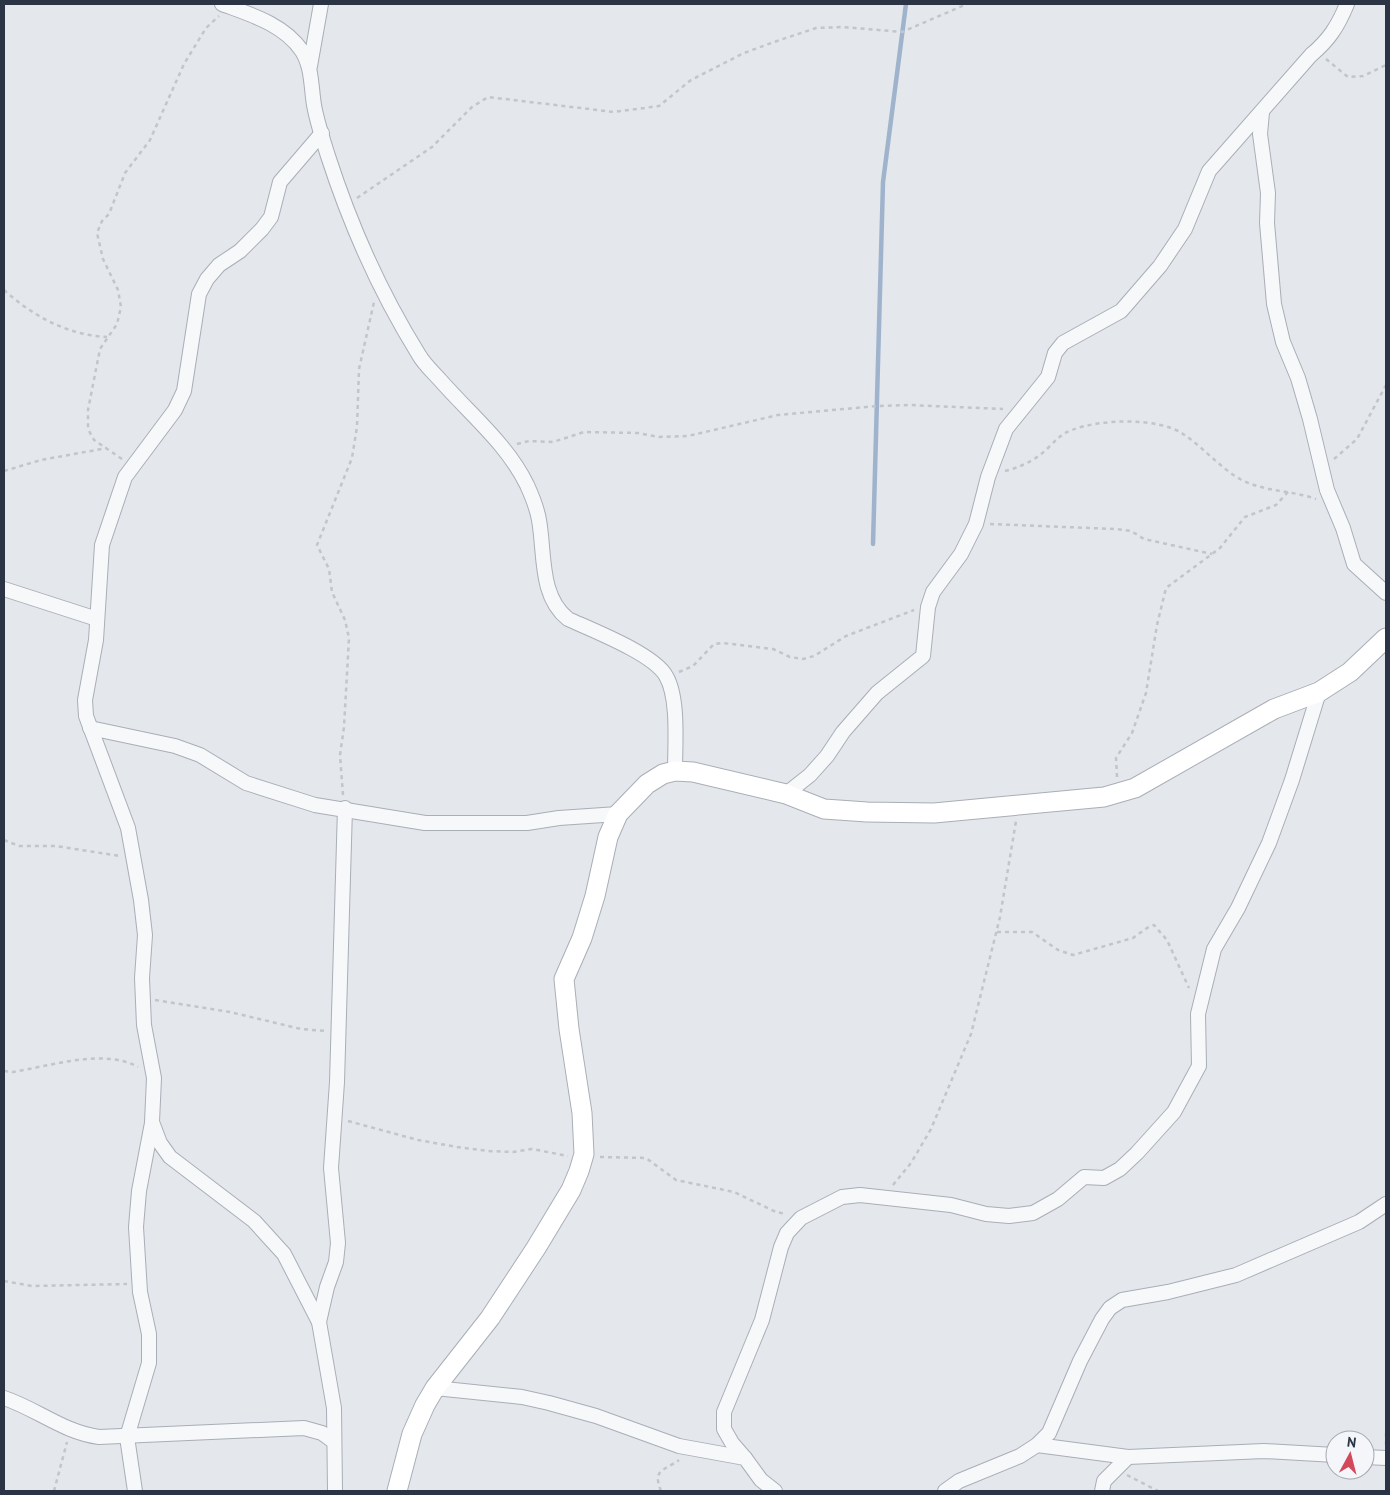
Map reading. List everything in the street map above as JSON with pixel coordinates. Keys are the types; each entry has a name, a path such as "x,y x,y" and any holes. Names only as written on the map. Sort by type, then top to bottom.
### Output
{"street":[{"path":"321,4 310,66 314,107 346,204 382,284 420,357 503,448 520,471 531,493 539,520 544,569 557,608 568,619 624,646 658,666 666,675 670,685 674,718 675,771"},
{"path":"786,794 810,775 827,756 843,732 877,693 923,656 928,607 933,592 961,554 976,524 988,477 1006,429 1048,376 1055,353 1063,343 1121,311 1160,266 1185,229 1209,171 1310,55 1325,43 1336,29 1347,4"},
{"path":"228,6 260,17 284,34 301,49 310,66"},
{"path":"1262,112 1260,134 1268,193 1267,223 1274,304 1283,342 1298,378 1324,472 1327,490 1336,508 1354,564 1386,593"},
{"path":"135,1491 127,1437 148,1362 148,1334 139,1284 136,1226 139,1190 152,1122 154,1078 144,1025 145,934 128,828 86,716 85,700 96,640 102,545 125,477 175,410 184,391 199,294 207,279 218,265 240,251 262,230 271,217 280,182 322,133"},
{"path":"4,589 97,619"},
{"path":"397,1491 412,1434 436,1388 490,1318 536,1248 571,1190 583,1157 582,1113 569,1029 564,979 582,938 595,896 608,837 618,814 647,784 663,774 675,771 693,772 786,794 824,809 867,812 934,813 1104,798 1134,788 1178,765 1274,709 1319,692 1350,672 1385,636"},
{"path":"775,1491 761,1480 732,1443 724,1429 724,1412 762,1320 786,1233 801,1218 842,1198 860,1195 951,1205 986,1214 1009,1216 1033,1212 1058,1199 1073,1184 1084,1177 1104,1178 1120,1169 1155,1136 1174,1112 1199,1066 1198,1014 1214,949 1238,908 1269,843 1292,780 1319,692"},
{"path":"90,728 175,746 200,755 246,783 315,805 345,808 425,823 527,823 559,818 618,814"},
{"path":"320,1322 327,1287 336,1262 338,1243 330,1168 337,1082 337,1029 345,808"},
{"path":"152,1122 160,1143 170,1157 254,1221 284,1254 320,1322 334,1408 335,1491"},
{"path":"945,1491 959,1481 1020,1456 1037,1445 1049,1433 1080,1361 1102,1319 1110,1308 1122,1300 1213,1282 1253,1269 1359,1222 1386,1204"},
{"path":"436,1388 522,1397 549,1403 596,1416 637,1432 691,1448 744,1458"},
{"path":"4,1398 81,1434 100,1437 304,1428 322,1433 333,1441"},
{"path":"1037,1445 1128,1457 1264,1451 1325,1455"},
{"path":"1102,1491 1104,1481 1128,1457"}],"path":[{"path":"346,204 381,183 432,148 472,107 488,97 614,112 659,106 691,80 744,54 816,28 843,27 902,32 967,4"},
{"path":"133,466 94,440 88,429 88,410 100,349 118,324 121,307 118,290 103,259 97,233 102,221 109,214 126,173 150,140 184,64 206,28 228,6"},
{"path":"1310,55 1326,59 1348,77 1363,76 1386,65"},
{"path":"345,808 340,755 344,727 349,638 345,620 332,592 329,569 318,545 352,458 357,427 359,369 374,303 382,284"},
{"path":"4,290 22,306 46,321 89,336 108,336"},
{"path":"1324,472 1330,463 1357,439 1386,385"},
{"path":"503,448 529,441 553,442 584,432 638,433 659,437 688,436 778,415 877,406 909,405 976,408 1004,410 1016,415"},
{"path":"988,477 1018,468 1036,459 1056,438 1071,430 1106,422 1161,424 1182,433 1239,478 1262,488 1301,494 1336,508"},
{"path":"4,471 41,460 107,448"},
{"path":"1118,793 1116,758 1132,733 1146,693 1157,624 1166,588 1212,554 1232,535 1245,517 1276,505 1288,492"},
{"path":"976,524 1019,524 1131,531 1144,539 1212,554"},
{"path":"666,675 693,666 708,648 714,644 723,643 773,649 790,657 803,659 814,656 846,636 906,611 928,607"},
{"path":"884,1197 916,1154 931,1129 971,1034 997,932 1014,824 1025,804"},
{"path":"4,840 19,846 56,846 97,851 133,860"},
{"path":"997,932 1032,932 1058,950 1072,955 1133,938 1146,928 1154,925 1167,940 1190,990"},
{"path":"143,997 230,1012 301,1029 320,1032 337,1029"},
{"path":"4,1071 13,1072 106,1058 122,1060 137,1066 154,1078"},
{"path":"334,1118 418,1140 457,1147 497,1151 532,1149 583,1157 646,1158 676,1180 734,1192 776,1212 801,1218"},
{"path":"4,1281 32,1286 139,1284"},
{"path":"54,1491 69,1429"},
{"path":"661,1491 657,1477 661,1470 677,1462 691,1448"},
{"path":"1118,1468 1134,1480 1158,1491"}],"waterway":[{"path":"873,544 883,182 906,4"}]}
